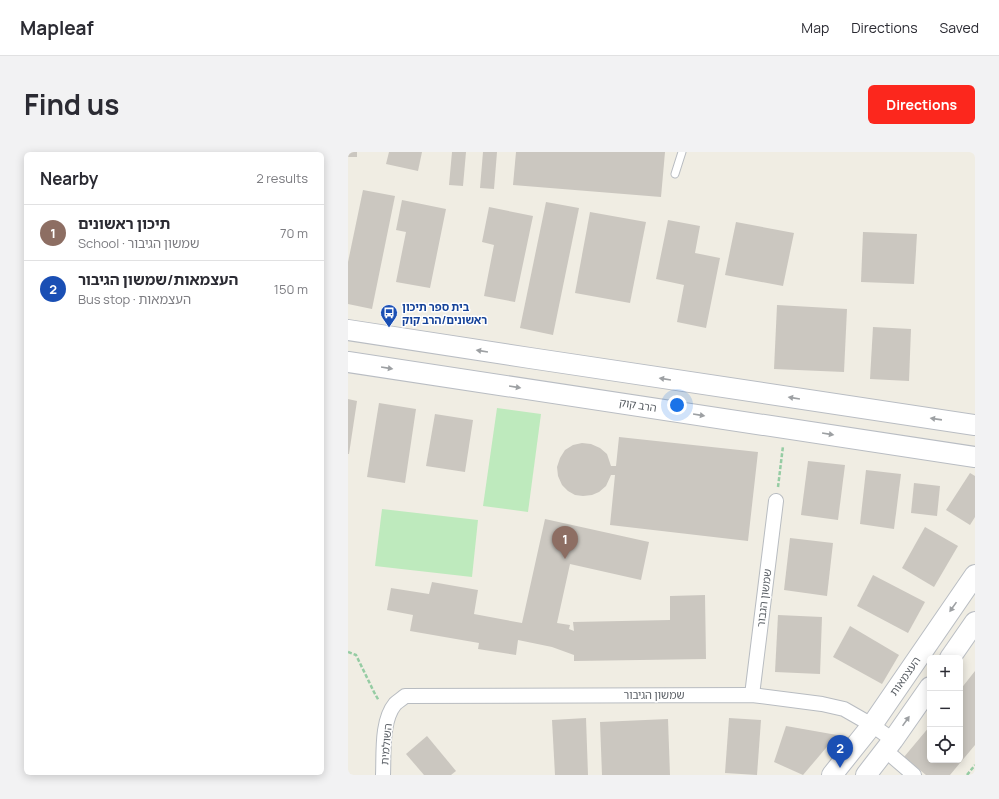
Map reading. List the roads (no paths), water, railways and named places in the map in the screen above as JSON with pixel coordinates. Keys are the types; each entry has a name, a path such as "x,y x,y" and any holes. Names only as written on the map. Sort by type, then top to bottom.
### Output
{"main road":[{"path":"348,330 975,425"},
{"name":"הרב קוק","path":"348,362 975,456"},
{"name":"העצמאות","path":"832,775 872,725 975,575"},
{"path":"952,655 975,622"},
{"path":"866,775 927,691"}],"street":[{"name":"שמשון הגבור","path":"752,695 776,501"},
{"name":"שמשון הגיבור","path":"405,696 752,695 822,704 844,709 872,725 914,775"},
{"name":"השולמית","path":"383,775 385,732 389,716 395,705 405,696"}],"lane":[{"path":"675,174 682,152"}],"place":[{"name":"בית ספר תיכון ראשונים/הרב קוק","path":"389,328"},
{"name":"תיכון ראשונים","path":"565,559"},
{"name":"העצמאות/שמשון הגיבור","path":"840,768"}]}
